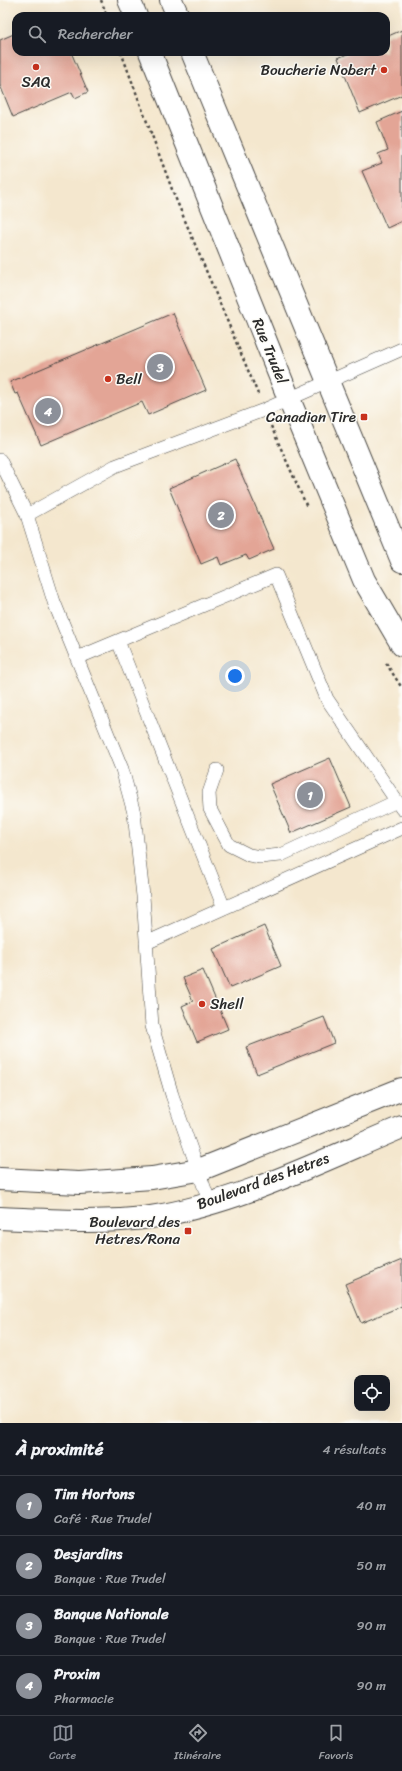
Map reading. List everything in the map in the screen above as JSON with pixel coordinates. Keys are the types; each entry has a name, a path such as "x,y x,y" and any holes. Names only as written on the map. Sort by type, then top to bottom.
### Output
{"main road":[{"path":"129,0 134,12"},
{"path":"171,0 176,12"},
{"name":"Rue Trudel","path":"152,56 289,399 364,580 402,645"},
{"path":"194,56 402,561"},
{"path":"0,1179 79,1183 152,1178 199,1170 402,1089"},
{"name":"Boulevard des Hetres","path":"0,1218 89,1222 151,1217 210,1204 276,1179 402,1127"}],"lane":[{"path":"27,515 115,466 289,399 402,349"},
{"path":"0,460 27,515 54,602 122,768 134,813 152,1026 172,1095 210,1204"},
{"path":"77,658 276,575 327,699 399,805 281,855 260,857 249,855 229,845 210,809 209,793 216,770"},
{"path":"118,641 224,908"},
{"path":"146,943 402,828"}],"path":[{"path":"101,0 106,12"},
{"path":"122,56 173,192 253,382"}],"building":[{"path":"402,30 402,95 360,113 338,58 343,56 390,56 390,35"},
{"path":"12,35 12,56 73,56 88,92 75,98 72,92 13,117 0,85 0,40"},
{"path":"402,111 402,221 387,228 362,171 382,163 378,154 388,150 377,122"},
{"path":"173,313 206,390 148,415 142,402 41,445 18,393 15,394 10,382"},
{"path":"235,459 274,549 249,560 246,555 221,565 218,557 201,564 169,488"},
{"path":"330,758 351,807 291,833 270,784"},
{"name":"Shell","path":"264,926 281,966 230,988 213,949"},
{"name":"Shell","path":"203,970 228,1029 197,1042 182,1006 193,1001 183,978"},
{"name":"Shell","path":"324,1017 334,1043 257,1074 246,1047"},
{"path":"402,1260 402,1306 361,1323 345,1284"}],"place":[{"name":"SAQ","path":"36,67"},
{"name":"Boucherie Nobert","path":"384,70"},
{"name":"Banque Nationale","path":"160,367"},
{"name":"Bell","path":"108,379"},
{"name":"Proxim","path":"48,411"},
{"name":"Canadian Tire","path":"364,417"},
{"name":"Desjardins","path":"221,515"},
{"name":"Tim Hortons","path":"310,795"},
{"name":"Shell","path":"202,1004"},
{"name":"Boulevard des Hetres/Rona","path":"188,1231"}]}
